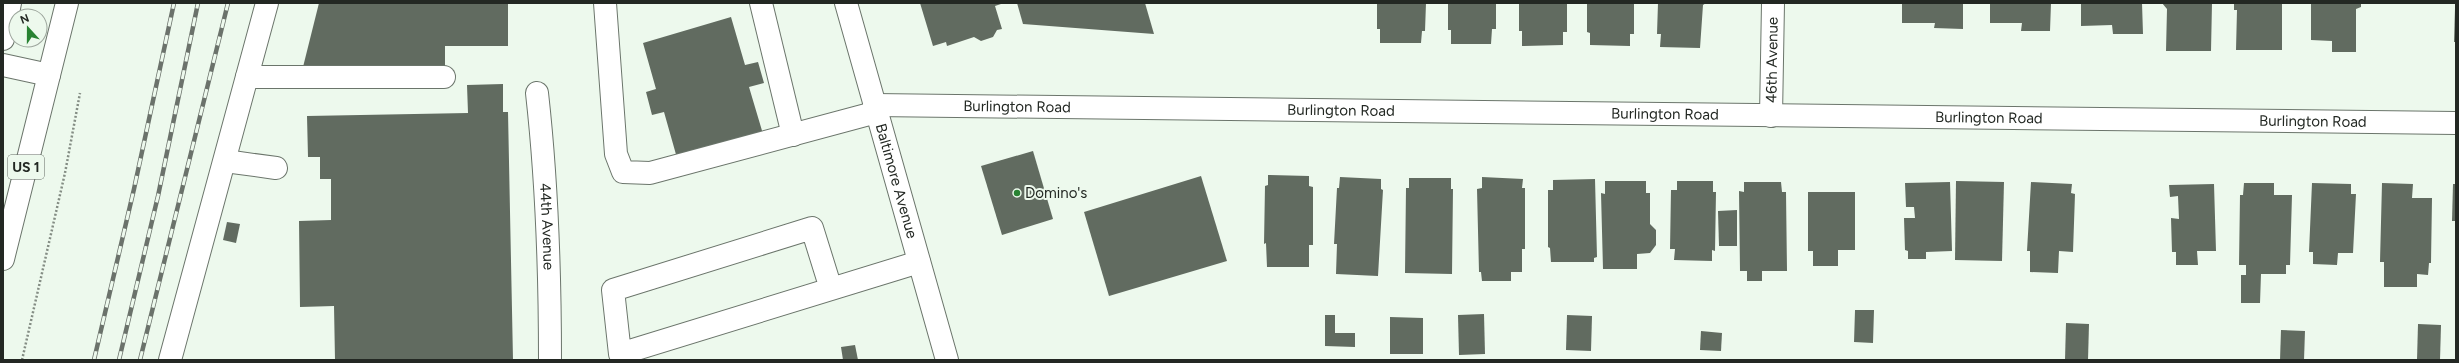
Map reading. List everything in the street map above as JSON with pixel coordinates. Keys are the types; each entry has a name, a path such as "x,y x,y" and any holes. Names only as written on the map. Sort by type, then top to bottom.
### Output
{"street":[{"path":"3,38 10,3"},
{"name":"US 1","path":"3,259 67,3"},
{"path":"170,360 267,3"},
{"name":"Burlington Road","path":"605,3 616,154 623,172 650,173 793,135 875,109 2456,123"},
{"path":"761,3 793,135"},
{"name":"Baltimore Avenue","path":"846,3 947,360"},
{"name":"46th Avenue","path":"1771,116 1773,3"},
{"path":"3,65 49,76"},
{"path":"247,77 444,77"},
{"name":"44th Avenue","path":"537,93 545,164 550,258 550,360"},
{"path":"225,161 276,168"},
{"path":"831,289 812,228 613,290 620,354 919,262"}],"path":[{"path":"22,360 65,172 81,88"}],"building":[{"path":"319,3 508,3 508,46 445,46 445,67 303,67"},
{"path":"920,3 1004,3 995,6 1002,29 997,30 993,37 981,41 974,37 947,46 946,42 933,46"},
{"path":"1017,3 1145,3 1154,34 1023,24"},
{"path":"1377,3 1426,3 1425,31 1422,31 1421,43 1380,43 1380,29 1377,29"},
{"path":"1448,3 1496,3 1496,29 1492,29 1491,44 1451,44 1451,30 1448,30"},
{"path":"1519,3 1567,3 1567,32 1563,32 1563,45 1522,46 1522,31 1519,31"},
{"path":"1587,3 1634,3 1634,34 1630,34 1630,46 1590,45 1590,33 1587,32"},
{"path":"1658,3 1706,3 1703,5 1700,48 1660,47 1661,34 1657,34"},
{"path":"1902,3 1963,3 1963,29 1934,28 1935,23 1902,23"},
{"path":"1990,3 2051,3 2050,31 2021,31 2022,23 1990,23"},
{"path":"2081,3 2142,3 2143,34 2113,34 2112,25 2081,26"},
{"path":"2162,3 2212,3 2211,51 2166,51 2167,9"},
{"path":"2234,3 2282,3 2282,50 2236,50 2237,10 2234,10"},
{"path":"2311,3 2361,3 2361,7 2356,9 2356,52 2332,52 2332,41 2311,40"},
{"path":"2455,8 2456,42 2454,42"},
{"path":"731,17 745,65 758,62 764,83 749,87 763,134 677,158 664,112 652,115 646,92 656,89 643,43"},
{"path":"503,84 503,112 508,112 513,360 335,360 334,306 300,307 299,221 331,220 331,179 320,179 320,157 308,157 307,116 468,113 467,85"},
{"name":"Domino's","path":"1033,151 1053,219 1002,235 981,166"},
{"path":"1268,175 1309,176 1309,186 1313,187 1313,245 1309,245 1309,267 1267,267 1266,243 1264,244 1265,186 1268,185"},
{"path":"1201,176 1227,261 1109,296 1084,212"},
{"path":"1340,177 1381,179 1381,189 1383,190 1378,276 1336,274 1337,244 1334,244 1337,188 1339,188"},
{"path":"1482,177 1523,179 1522,188 1525,188 1525,249 1522,249 1522,272 1511,272 1511,281 1482,281 1481,272 1479,272 1477,189 1482,188"},
{"path":"1409,178 1451,178 1451,189 1453,189 1452,274 1405,273 1406,188 1409,188"},
{"path":"1595,179 1597,257 1594,258 1594,262 1551,262 1550,248 1548,247 1548,190 1553,190 1553,180"},
{"path":"1605,181 1646,181 1646,193 1650,193 1650,224 1656,230 1656,245 1650,253 1637,254 1637,269 1603,269 1601,193 1605,194"},
{"path":"1677,181 1713,181 1713,192 1716,192 1715,251 1712,250 1712,261 1674,260 1675,249 1670,249 1671,190 1677,190"},
{"path":"1956,181 2004,182 2002,261 1955,260"},
{"path":"1744,182 1781,182 1782,192 1786,192 1787,271 1762,271 1762,281 1747,281 1747,271 1740,271 1739,191 1744,192"},
{"path":"1950,182 1952,251 1926,252 1926,259 1908,259 1908,251 1905,250 1904,218 1915,218 1914,207 1906,207 1905,183"},
{"path":"2031,182 2072,184 2071,193 2075,194 2073,252 2059,251 2058,273 2030,272 2030,251 2027,251"},
{"path":"2244,183 2274,183 2274,195 2292,195 2290,265 2286,265 2286,274 2261,274 2260,303 2241,303 2241,275 2246,275 2246,265 2239,265 2240,195 2243,195"},
{"path":"2312,183 2351,184 2351,194 2356,194 2353,253 2338,253 2337,265 2313,264 2313,252 2309,252"},
{"path":"2382,183 2413,184 2412,198 2432,198 2431,263 2429,263 2428,275 2417,274 2417,287 2384,287 2384,262 2380,262"},
{"path":"2214,184 2216,251 2197,251 2198,265 2176,265 2176,252 2172,252 2171,218 2179,219 2178,196 2170,197 2169,185"},
{"path":"2453,184 2456,184 2456,221 2452,221"},
{"path":"1808,192 1855,192 1855,250 1838,250 1838,266 1813,266 1813,251 1808,251"},
{"path":"1737,210 1737,246 1719,246 1718,211"},
{"path":"227,222 240,224 236,243 223,240"},
{"path":"1855,310 1874,310 1873,343 1854,342"},
{"path":"1484,314 1485,354 1459,355 1458,315"},
{"path":"1325,315 1335,315 1335,333 1355,333 1355,347 1325,346"},
{"path":"1567,315 1592,316 1591,351 1566,350"},
{"path":"1390,317 1423,318 1423,354 1390,354"},
{"path":"2066,323 2089,324 2088,360 2065,360"},
{"path":"2418,324 2441,325 2440,360 2417,360"},
{"path":"2281,330 2305,331 2304,360 2280,360"},
{"path":"1701,331 1722,333 1721,351 1700,350"},
{"path":"855,345 858,360 843,360 841,347"}],"railway":[{"path":"94,360 134,189 174,3"},
{"path":"119,360 158,196 198,3"},
{"path":"140,360 228,3"}],"place":[{"name":"Domino's","path":"1017,193"}]}
